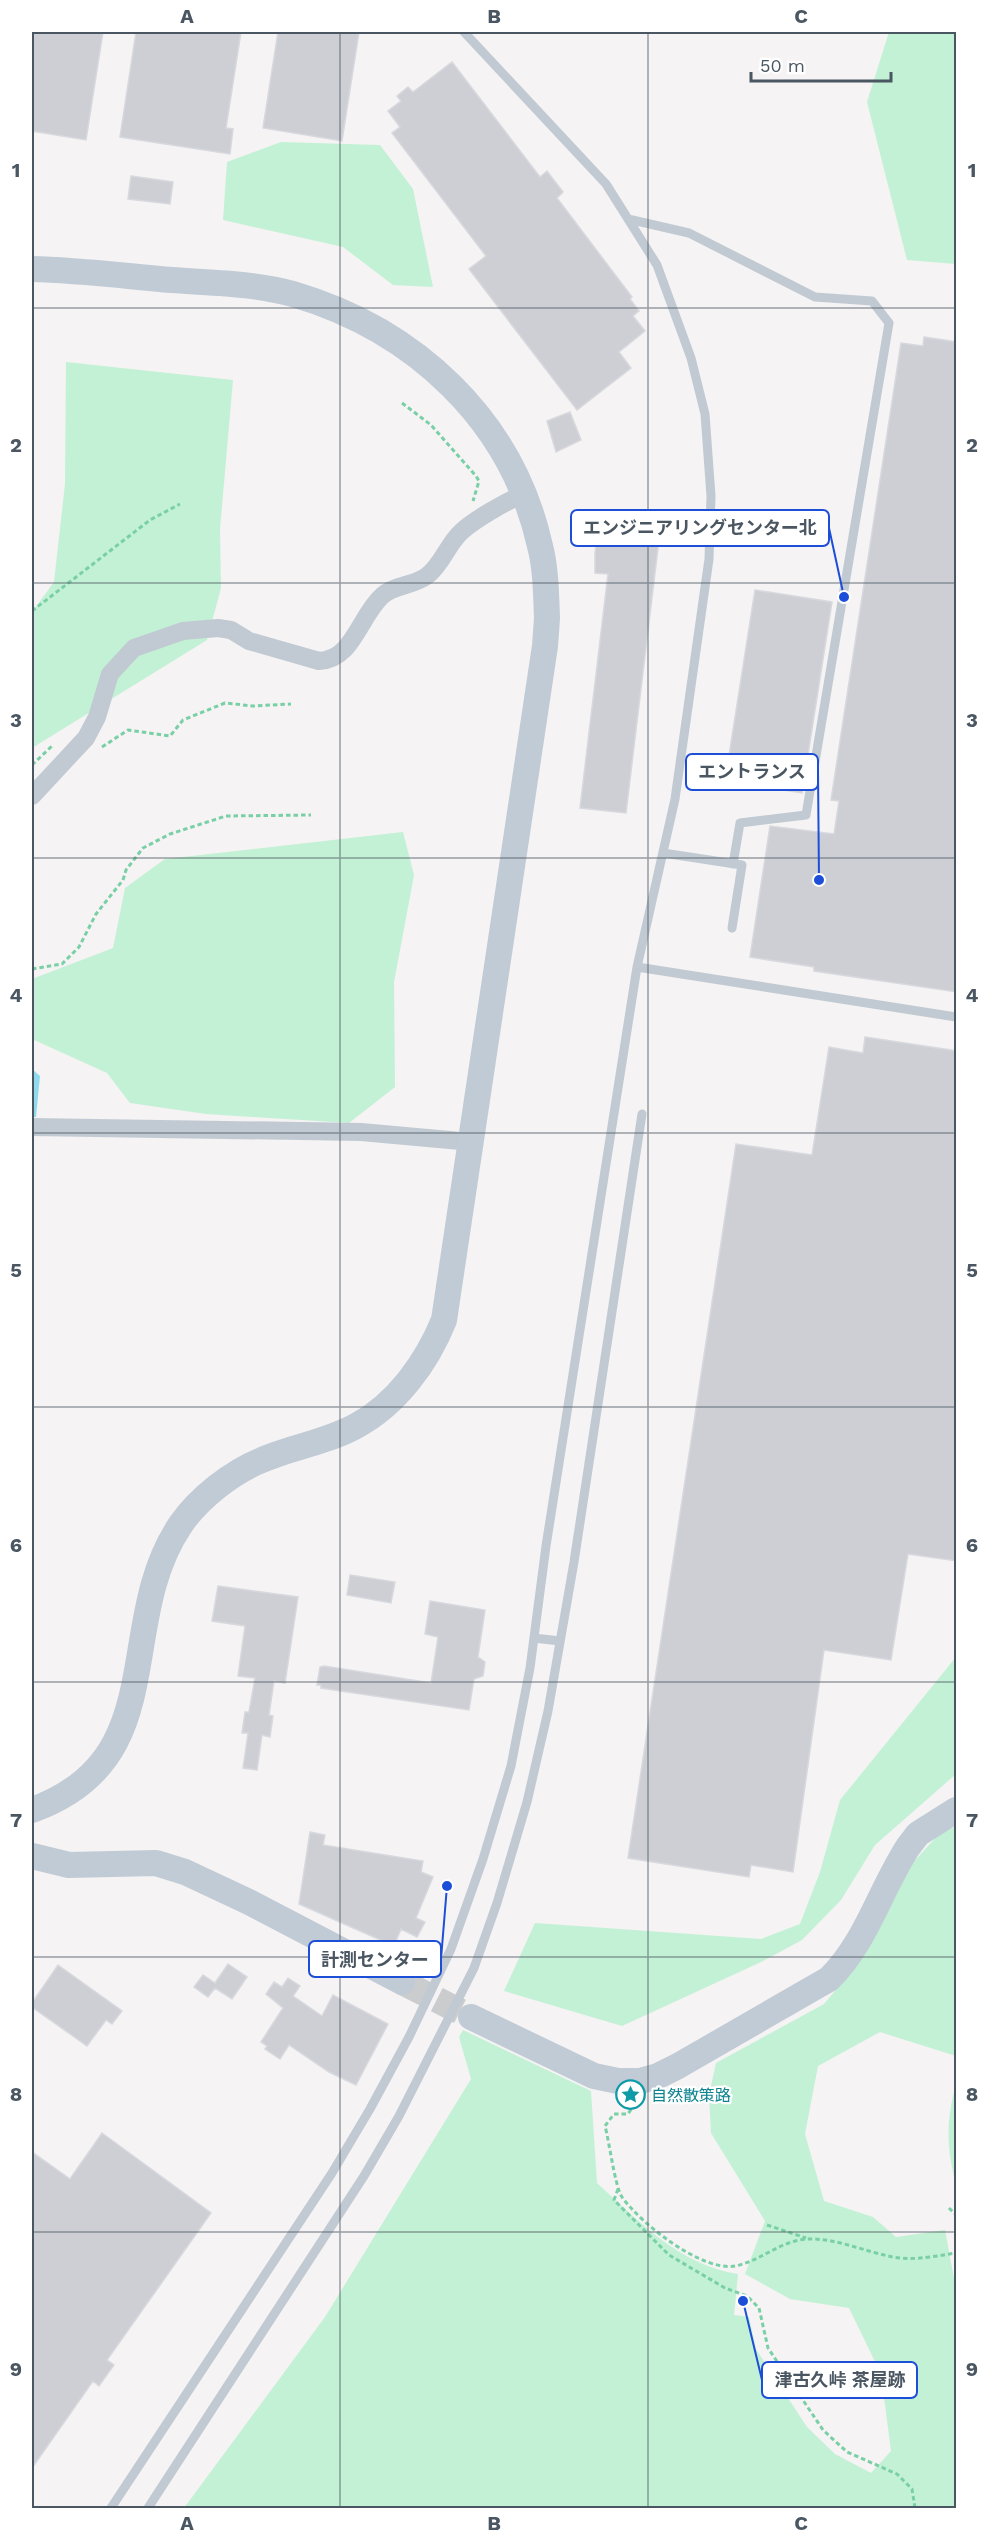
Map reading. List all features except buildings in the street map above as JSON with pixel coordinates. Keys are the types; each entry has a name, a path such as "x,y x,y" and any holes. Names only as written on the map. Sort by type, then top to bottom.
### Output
{"street":[{"path":"32,269 265,287 318,302 402,345 452,384 496,437 524,495 541,547 547,607 545,646 444,1320 426,1358 388,1402 356,1426 261,1460 243,1470 201,1502 182,1523 161,1564 123,1729 98,1769 84,1783 68,1795 32,1810"},
{"path":"32,796 86,738 97,717 110,674 134,648 183,631 218,628 231,630 249,641 319,661 329,660 346,650 372,606 392,587 427,576 467,528 524,495"},
{"path":"32,1127 361,1132 472,1142"},
{"path":"471,2017 594,2076 618,2081 658,2076 829,1979 844,1965 856,1946 908,1846 918,1833 957,1810"},
{"path":"32,1856 69,1865 156,1863 185,1872 249,1902 402,1982"}],"lane":[{"path":"111,2508 332,2173 409,2037 451,1949 483,1859 511,1766 534,1638 637,967 675,799 709,559 711,496 705,414 691,358 657,265 606,184 464,32"},
{"path":"628,219 689,232 815,297 872,301 889,323 806,815 740,823 733,864"},
{"path":"663,853 742,865 732,928"},
{"path":"637,967 957,1017"},
{"path":"148,2508 364,2176 430,2058 474,1968 514,1851 527,1802 560,1641 642,1114"},
{"path":"534,1638 560,1641"}],"path":[{"path":"402,403 431,424 476,476 478,490 466,519 467,528"},
{"path":"32,611 150,520 180,504"},
{"path":"128,730 170,736 183,720 225,703 253,706 291,704"},
{"path":"101,748 134,724"},
{"path":"32,969 62,964 79,947 96,914 123,880 126,870 143,848 170,834 226,816 311,815"},
{"path":"640,2080 639,2094 628,2114 614,2114 605,2126 620,2196 657,2231 692,2255 712,2264 734,2266 777,2247 808,2239"},
{"path":"619,2187 614,2200 669,2255 724,2288 747,2296 759,2308 768,2348 823,2430 847,2452 897,2474 912,2489 915,2508"},
{"path":"949,2208 957,2216"},
{"path":"767,2225 808,2239 895,2257 915,2258 957,2253"}],"green space":[{"path":"889,32 956,32 956,264 907,260 867,102"},
{"path":"281,142 380,145 413,189 433,287 393,285 343,247 223,220 227,162"},
{"path":"66,362 233,380 220,529 221,588 207,640 32,748 32,612 54,582 65,484"},
{"path":"403,832 414,875 394,982 395,1087 349,1123 206,1114 130,1103 107,1073 32,1039 32,979 113,948 125,888 165,859"},
{"path":"956,1657 956,1774 875,1845 841,1900 802,1940 761,1962 622,2026 504,1991 535,1923 761,1939 800,1924 820,1872 840,1800"},
{"path":"956,1827 956,2056 880,2032 818,2066 805,2134 824,2201 873,2217 896,2237 945,2230 956,2289 956,2508 184,2508 325,2317 471,2079 459,2037 463,2030 591,2091 597,2183 645,2226 679,2251 717,2269 738,2274 734,2315 749,2317 756,2349 807,2427 835,2454 871,2473 891,2451 881,2374 849,2308 790,2299 745,2274 765,2221 711,2133 709,2095 716,2063 824,2004 864,1956 906,1870 941,1832"},
{"path":"956,2083 956,2185 948,2134"}],"water":[{"path":"32,1069 40,1076 36,1117 32,1117"}],"tunnel":[{"path":"402,1982 471,2017"}],"place":[{"name":"エンジニアリングセンター北","path":"844,597"},
{"name":"エントランス","path":"819,880"},
{"name":"計測センター","path":"447,1886"},
{"name":"自然散策路","path":"630,2095"},
{"name":"津古久峠 茶屋跡","path":"743,2301"}]}
